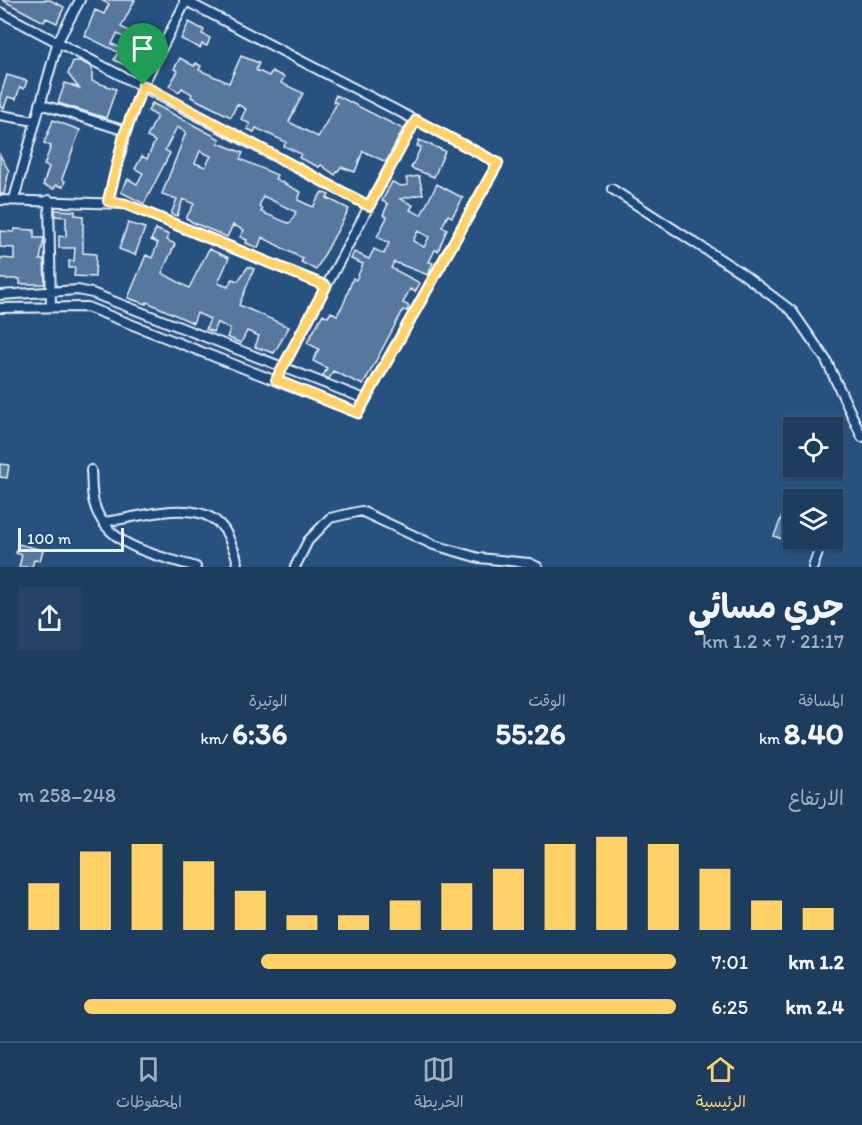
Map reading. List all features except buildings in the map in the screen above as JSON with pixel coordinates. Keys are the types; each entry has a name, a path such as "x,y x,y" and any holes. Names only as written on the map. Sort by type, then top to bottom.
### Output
{"street":[{"path":"14,199 58,41 80,0"},
{"path":"0,308 87,307 358,413 498,163 185,0 143,85 126,131 108,201"},
{"path":"0,12 143,85 369,206"},
{"path":"40,104 126,131"},
{"path":"0,116 35,121"},
{"path":"276,380 416,120"},
{"path":"612,189 740,272 792,311 826,360 862,437"},
{"path":"0,200 108,201 125,204 326,286"},
{"path":"50,200 51,306"},
{"path":"0,295 78,290 92,293 365,399"},
{"path":"91,470 94,504 103,522 120,541 196,567"},
{"path":"103,522 130,519 164,511 202,513 226,529 238,561 236,567"},
{"path":"295,567 308,541 330,518 361,511 452,550 479,558 529,563 538,567"},
{"path":"813,567 819,549"}],"route":[{"path":"143,85 369,206 416,120 498,163 358,413 276,380 326,286 125,204 108,201 124,135 143,85"}]}
